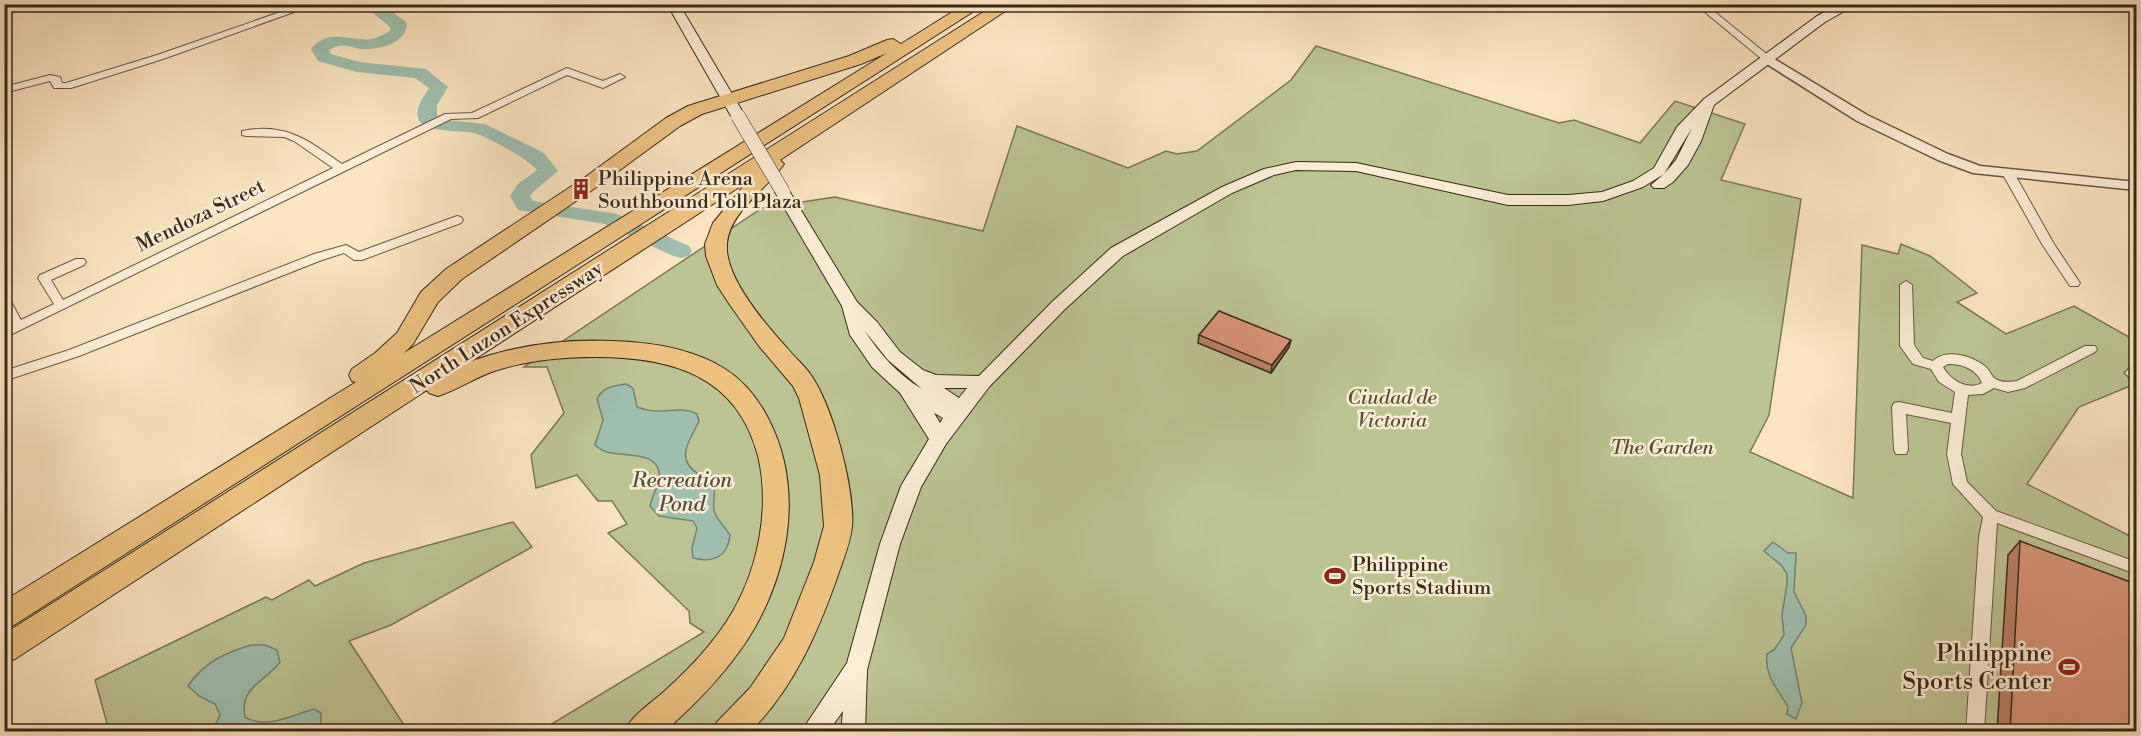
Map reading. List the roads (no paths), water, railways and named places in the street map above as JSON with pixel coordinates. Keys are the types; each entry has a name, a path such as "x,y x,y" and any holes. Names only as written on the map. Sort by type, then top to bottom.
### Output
{"highway":[{"path":"154,522 383,359 405,338 429,297 454,274 571,195 673,122 695,110 733,108 855,60 893,44 958,4"},
{"name":"North Luzon Expressway","path":"4,650 134,567 610,248 648,212 977,4"},
{"name":"North Luzon Expressway","path":"4,616 154,522 610,248 673,220 1008,4"},
{"path":"728,732 756,706 786,666 809,616 828,563 838,526 828,455 805,384 774,349 732,291 719,264 716,244 725,221 792,144"},
{"path":"134,567 306,471 448,380 483,366 525,354 564,350 623,350 653,353 681,360 710,372 731,386 749,409 764,436 774,469 777,507 774,537 763,574 744,619 706,671 640,732"}],"main road":[{"path":"673,4 851,306 856,331 878,363 957,413"},
{"path":"853,732 858,666 890,544 911,486 957,413 983,382 1058,306 1100,270 1127,259 1232,193 1296,174 1344,170 1475,204 1553,211 1646,192 1670,176 1697,137 1709,102 1766,58 1821,20 1851,4"},
{"path":"906,379 983,382"},
{"path":"906,379 939,440"},
{"path":"813,732 839,698 858,666"}],"street":[{"path":"1699,4 1766,58 1862,118 1943,158 1978,170 2136,186"},
{"path":"4,90 50,78 56,79 58,86 67,86 160,57 289,12"},
{"name":"Mendoza Street","path":"4,334 446,117 474,116 567,71 603,86 620,77"},
{"path":"246,133 285,134 298,139 340,168"},
{"path":"2008,173 2048,244 2074,283"},
{"path":"4,376 74,353 318,257 346,249 358,257 457,220"},
{"path":"61,306 44,278 80,262"},
{"path":"1906,285 1906,346 1918,361 1936,366 1946,381 1962,389 1979,391 1985,389 1989,382"},
{"path":"4,299 18,327"},
{"path":"1936,366 1942,360 1964,361 1980,369 1989,382 2008,387 2020,385 2090,349"},
{"path":"1962,389 1954,454 1960,484 1991,515 2136,568"},
{"path":"1901,450 1899,407 1957,419"},
{"path":"1975,732 1987,537 1991,515"}],"water":[{"name":"Recreation Pond","path":"626,384 633,388 637,407 654,411 683,410 697,414 699,421 688,443 685,456 692,469 710,480 715,486 715,513 730,535 726,549 718,557 707,560 693,558 692,548 697,528 693,521 659,516 650,506 659,479 659,470 655,463 640,456 605,452 595,445 603,420 597,399 599,395 613,386"},
{"path":"1773,542 1788,553 1796,553 1794,592 1806,616 1806,625 1791,648 1802,703 1796,719 1787,714 1788,707 1770,676 1767,662 1767,654 1774,650 1784,635 1782,615 1787,584 1787,574 1782,566 1764,551"},
{"path":"251,645 265,645 277,650 280,662 249,692 244,707 245,717 253,721 270,722 314,709 321,713 321,723 310,731 209,731 214,728 220,715 215,704 199,696 188,686 208,665 232,651"}],"waterway":[{"path":"370,4 399,25 398,33 375,44 333,41 320,49 324,57 357,67 420,73 439,87 428,105 427,118 443,125 478,128 537,157 548,171 525,188 520,196 525,206 610,218 681,251"}],"place":[{"name":"Philippine Arena Southbound Toll Plaza","path":"581,189"},
{"name":"Philippine Sports Stadium","path":"1335,576"},
{"name":"Philippine Sports Center","path":"2069,667"}],"park label":[{"name":"Ciudad de Victoria","path":"1392,408"},
{"name":"The Garden","path":"1662,447"}]}
